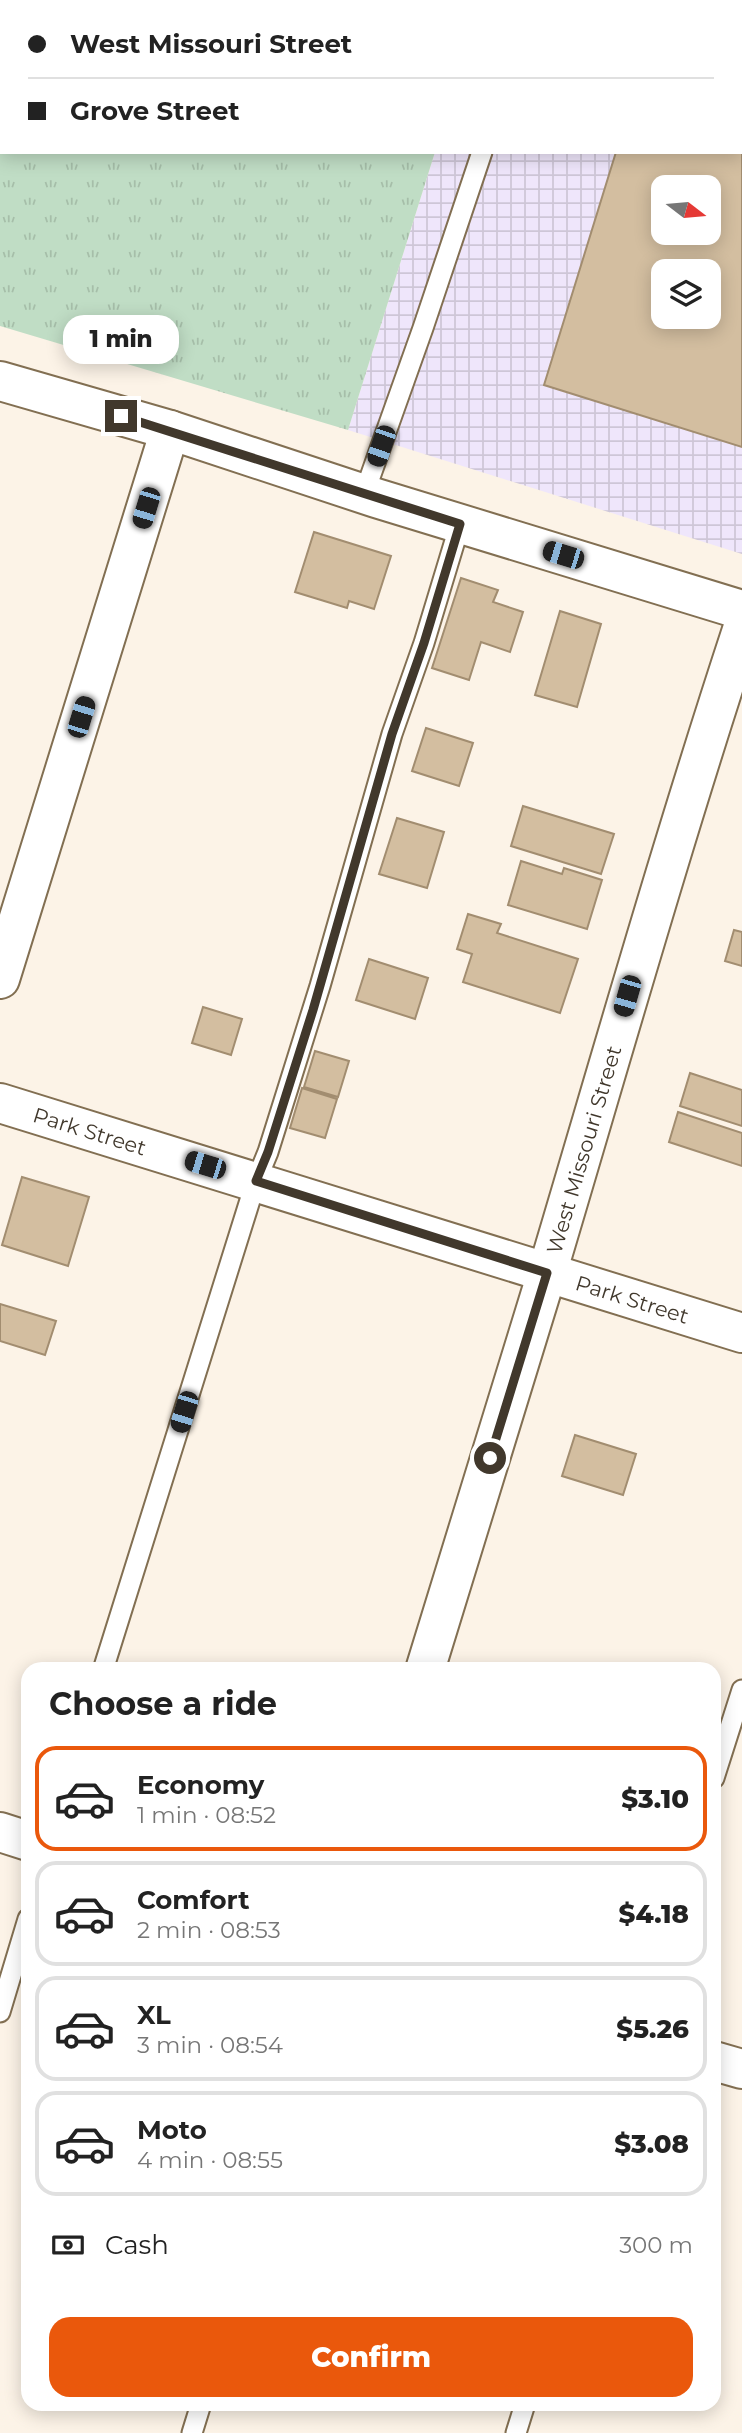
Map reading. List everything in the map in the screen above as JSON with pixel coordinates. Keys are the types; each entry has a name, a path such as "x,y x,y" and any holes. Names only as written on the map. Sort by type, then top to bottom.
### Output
{"street":[{"path":"0,381 170,430 364,494 742,610"},
{"path":"0,979 170,430"},
{"name":"West Missouri Street","path":"427,1662 547,1273 698,762 742,630"},
{"name":"Park Street","path":"0,1103 742,1334"},
{"path":"0,1832 21,1839"},
{"path":"721,2062 742,2069"}],"lane":[{"path":"364,494 481,154"},
{"path":"106,1662 308,1024 392,734 424,643 460,524"},
{"path":"721,1756 742,1690"},
{"path":"0,2012 21,1942"},
{"path":"192,2433 199,2411"},
{"path":"516,2433 522,2411"}],"shaded area":[{"path":"434,154 742,154 742,554 348,430"}],"green space":[{"path":"0,154 434,154 348,430 0,326"}],"building":[{"path":"615,154 742,154 742,447 544,385"},
{"path":"314,532 391,556 374,609 349,601 347,608 295,592"},
{"path":"461,578 498,590 493,602 523,612 510,652 481,642 469,680 432,668"},
{"path":"560,611 601,624 577,707 535,695"},
{"path":"426,728 473,743 459,786 412,771"},
{"path":"523,806 614,834 601,874 511,846"},
{"path":"397,818 444,832 427,888 379,874"},
{"path":"521,861 562,874 564,868 602,880 587,929 508,905"},
{"path":"468,914 501,924 497,933 578,959 560,1013 463,982 472,954 457,949"},
{"path":"734,930 742,932 742,966 725,961"},
{"path":"369,959 428,978 415,1019 356,1000"},
{"path":"203,1007 242,1019 231,1055 192,1043"},
{"path":"315,1051 349,1061 338,1097 304,1087"},
{"path":"690,1073 742,1090 742,1126 680,1106"},
{"path":"302,1088 337,1099 325,1138 290,1128"},
{"path":"678,1112 742,1133 742,1166 669,1142"},
{"path":"22,1177 89,1197 68,1266 2,1245"},
{"path":"0,1304 56,1321 45,1355 0,1341"},
{"path":"575,1435 636,1454 623,1495 562,1476"}],"route":[{"path":"121,416 460,524 424,643 392,734 313,1010 268,1152 256,1181 547,1273 490,1458"}]}
